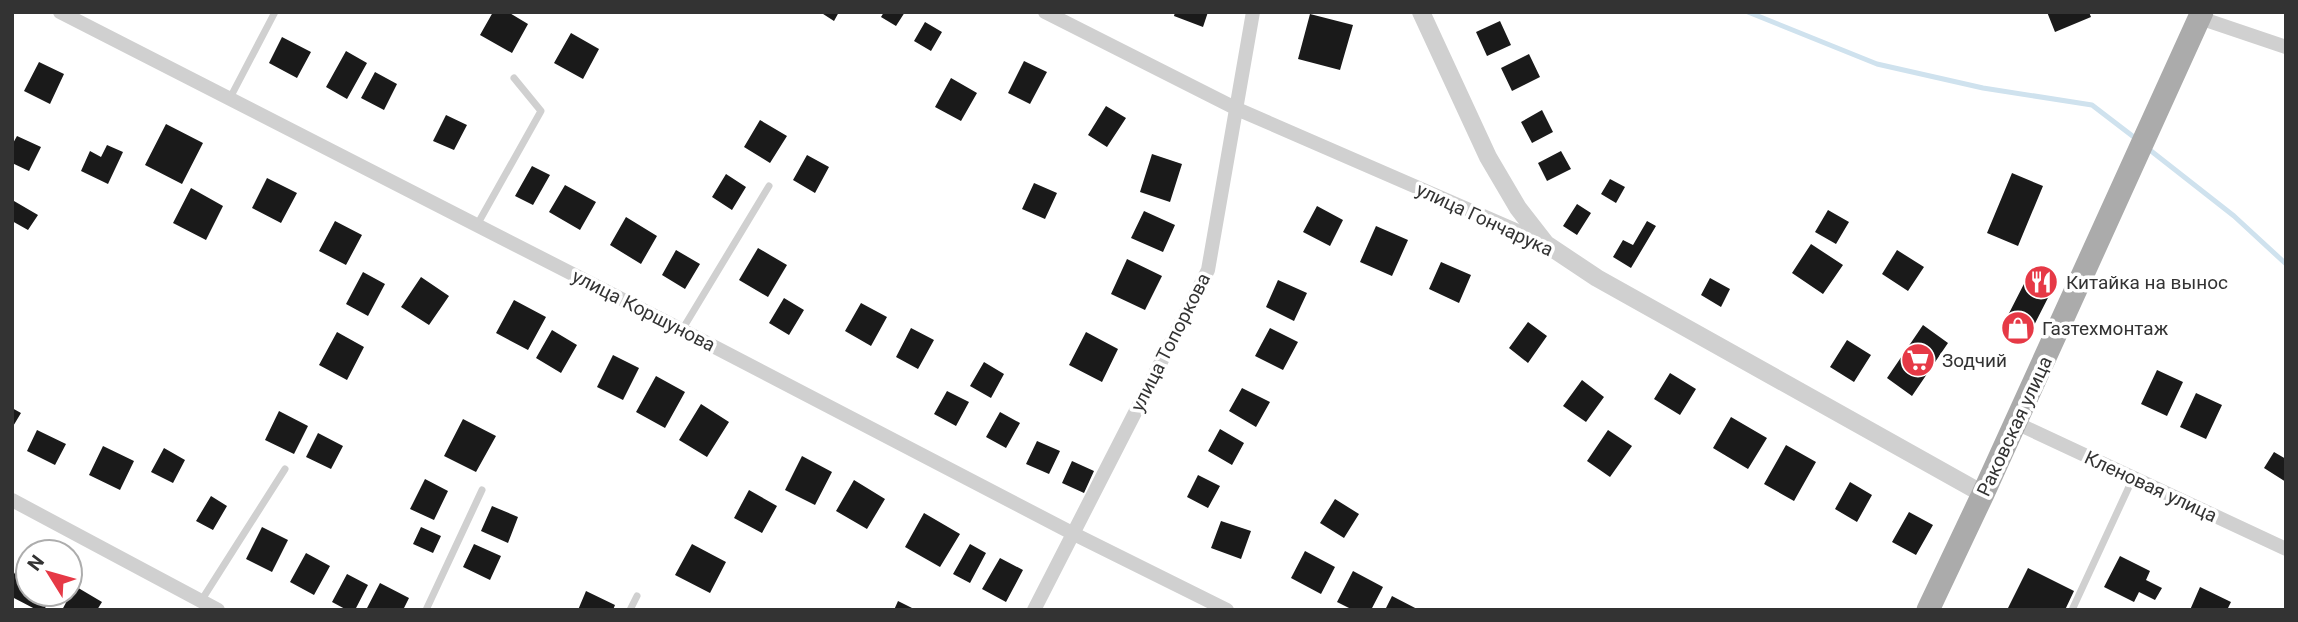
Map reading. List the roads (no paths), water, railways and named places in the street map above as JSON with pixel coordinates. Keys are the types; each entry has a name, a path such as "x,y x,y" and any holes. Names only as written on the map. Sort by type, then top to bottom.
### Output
{"main road":[{"name":"Раковская улица","path":"1928,610 2201,15"}],"street":[{"name":"улица Коршунова","path":"60,12 1072,533 1227,610"},
{"name":"улица Гончарука","path":"1045,12 1237,108 1546,244 1597,278 1983,494"},
{"name":"улица Топоркова","path":"1034,610 1208,270 1252,12"},
{"path":"1421,12 1488,157 1518,208 1546,244"},
{"path":"2201,15 2286,47"},
{"name":"Кленовая улица","path":"2015,423 2286,549"},
{"path":"12,500 218,610"}],"lane":[{"path":"230,99 275,12"},
{"path":"477,225 541,111 514,78"},
{"path":"682,330 769,186"},
{"path":"201,601 285,469"},
{"path":"2073,610 2133,478"},
{"path":"426,610 482,490"},
{"path":"630,610 638,596"}],"waterway":[{"path":"1748,12 1877,64 1983,88 2092,105 2139,141"},
{"path":"2146,147 2234,216 2286,264"}],"place":[{"name":"Китайка на вынос","path":"2041,282"},
{"name":"Газтехмонтаж","path":"2018,328"},
{"name":"Зодчий","path":"1918,360"}]}
